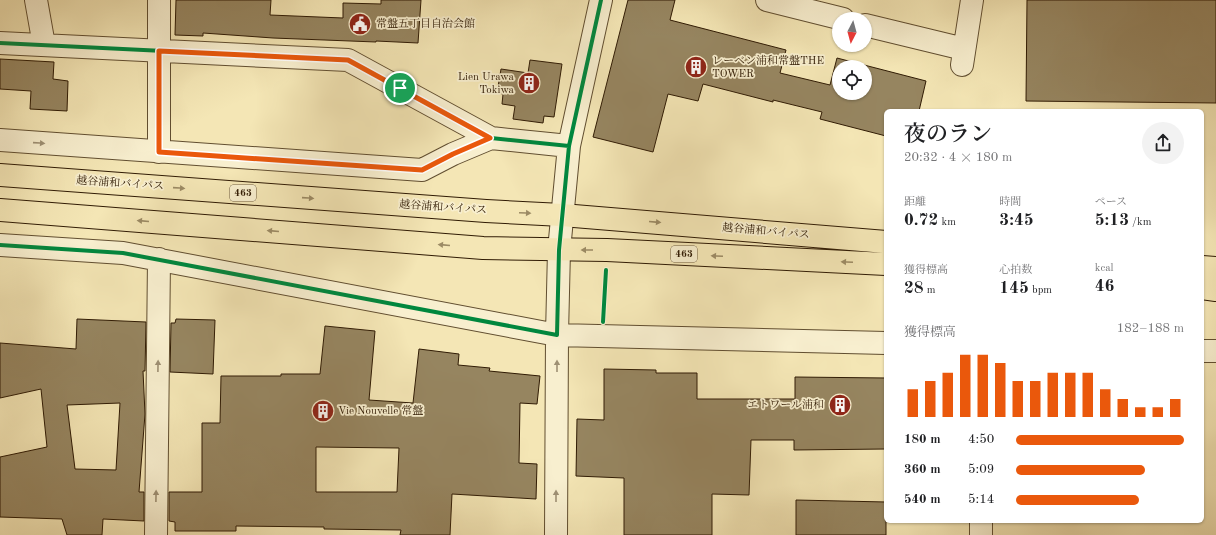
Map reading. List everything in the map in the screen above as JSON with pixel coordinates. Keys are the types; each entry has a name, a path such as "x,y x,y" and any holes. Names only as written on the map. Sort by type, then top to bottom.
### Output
{"highway":[{"name":"越谷浦和バイパス","path":"0,175 486,211 562,215 884,242"},
{"name":"463","path":"0,210 483,248 606,250 884,264"},
{"path":"1204,267 1216,268"},
{"path":"1204,288 1216,290"}],"street":[{"path":"36,0 44,45"},
{"path":"159,0 159,152"},
{"path":"556,535 559,250 569,146 601,0"},
{"path":"767,0 832,16"},
{"path":"872,26 963,57 972,0"},
{"path":"0,43 348,60 490,138 569,146"},
{"path":"0,140 422,170 453,154 490,138"},
{"path":"0,245 123,253 557,335 884,343"},
{"path":"156,535 159,259"},
{"path":"1204,350 1216,351"},
{"path":"981,523 981,535"}],"building":[{"path":"176,0 271,0 270,15 343,18 343,3 381,4 381,0 421,0 418,43 273,38 203,33 203,36 175,35"},
{"name":"レーベン浦和常盤THE TOWER","path":"628,0 675,0 670,20 786,50 780,73 830,85 832,77 832,100 872,100 872,67 926,81 919,109 884,109 884,135 820,119 822,112 773,100 773,102 703,84 698,101 668,94 653,152 593,137"},
{"path":"1027,0 1216,0 1216,103 1026,101"},
{"path":"0,59 54,62 53,79 68,81 67,111 30,109 31,91 0,89"},
{"name":"Lien Urawa Tokiwa","path":"530,60 562,64 554,117 544,116 543,123 513,119 515,106 502,104 503,94 497,93 501,69 528,73"},
{"path":"77,319 146,322 145,371 143,371 145,414 139,492 144,492 144,521 103,519 102,535 67,535 62,519 0,517 0,457 47,447 41,389 0,398 0,343 76,349","holes":["120,403 116,470 75,469 67,405"]},
{"path":"176,319 215,320 213,374 170,372 171,323 175,323"},
{"path":"325,326 375,331 369,400 413,403 419,349 459,354 458,365 490,368 489,371 540,376 537,404 520,403 519,463 537,464 536,499 452,494 450,535 400,535 401,530 324,529 324,527 236,526 236,531 175,531 175,522 169,521 169,492 202,492 202,423 220,423 221,376 281,376 281,374 320,374","holes":["316,447 399,448 397,492 316,492"]},
{"path":"604,369 656,370 656,373 697,373 697,399 795,399 795,377 884,378 884,449 794,450 794,440 751,440 749,495 712,494 712,535 624,535 624,478 576,476 577,419 604,420"},
{"path":"796,500 884,502 884,523 886,523 886,535 796,535"}],"cycle path":[{"path":"0,245 123,253 557,335 559,250 569,146 601,0"},
{"path":"0,43 348,60 491,138 569,146"},
{"path":"603,322 606,270"}],"place":[{"name":"常盤五丁目自治会館","path":"360,24"},
{"name":"レーベン浦和常盤THE TOWER","path":"696,67"},
{"name":"Lien Urawa Tokiwa","path":"529,83"},
{"name":"エトワール浦和","path":"840,405"},
{"name":"Vie Nouvelle 常盤","path":"323,411"}],"route":[{"path":"159,51 348,60 400,88 490,138 453,154 422,170 159,152 159,51"}]}
